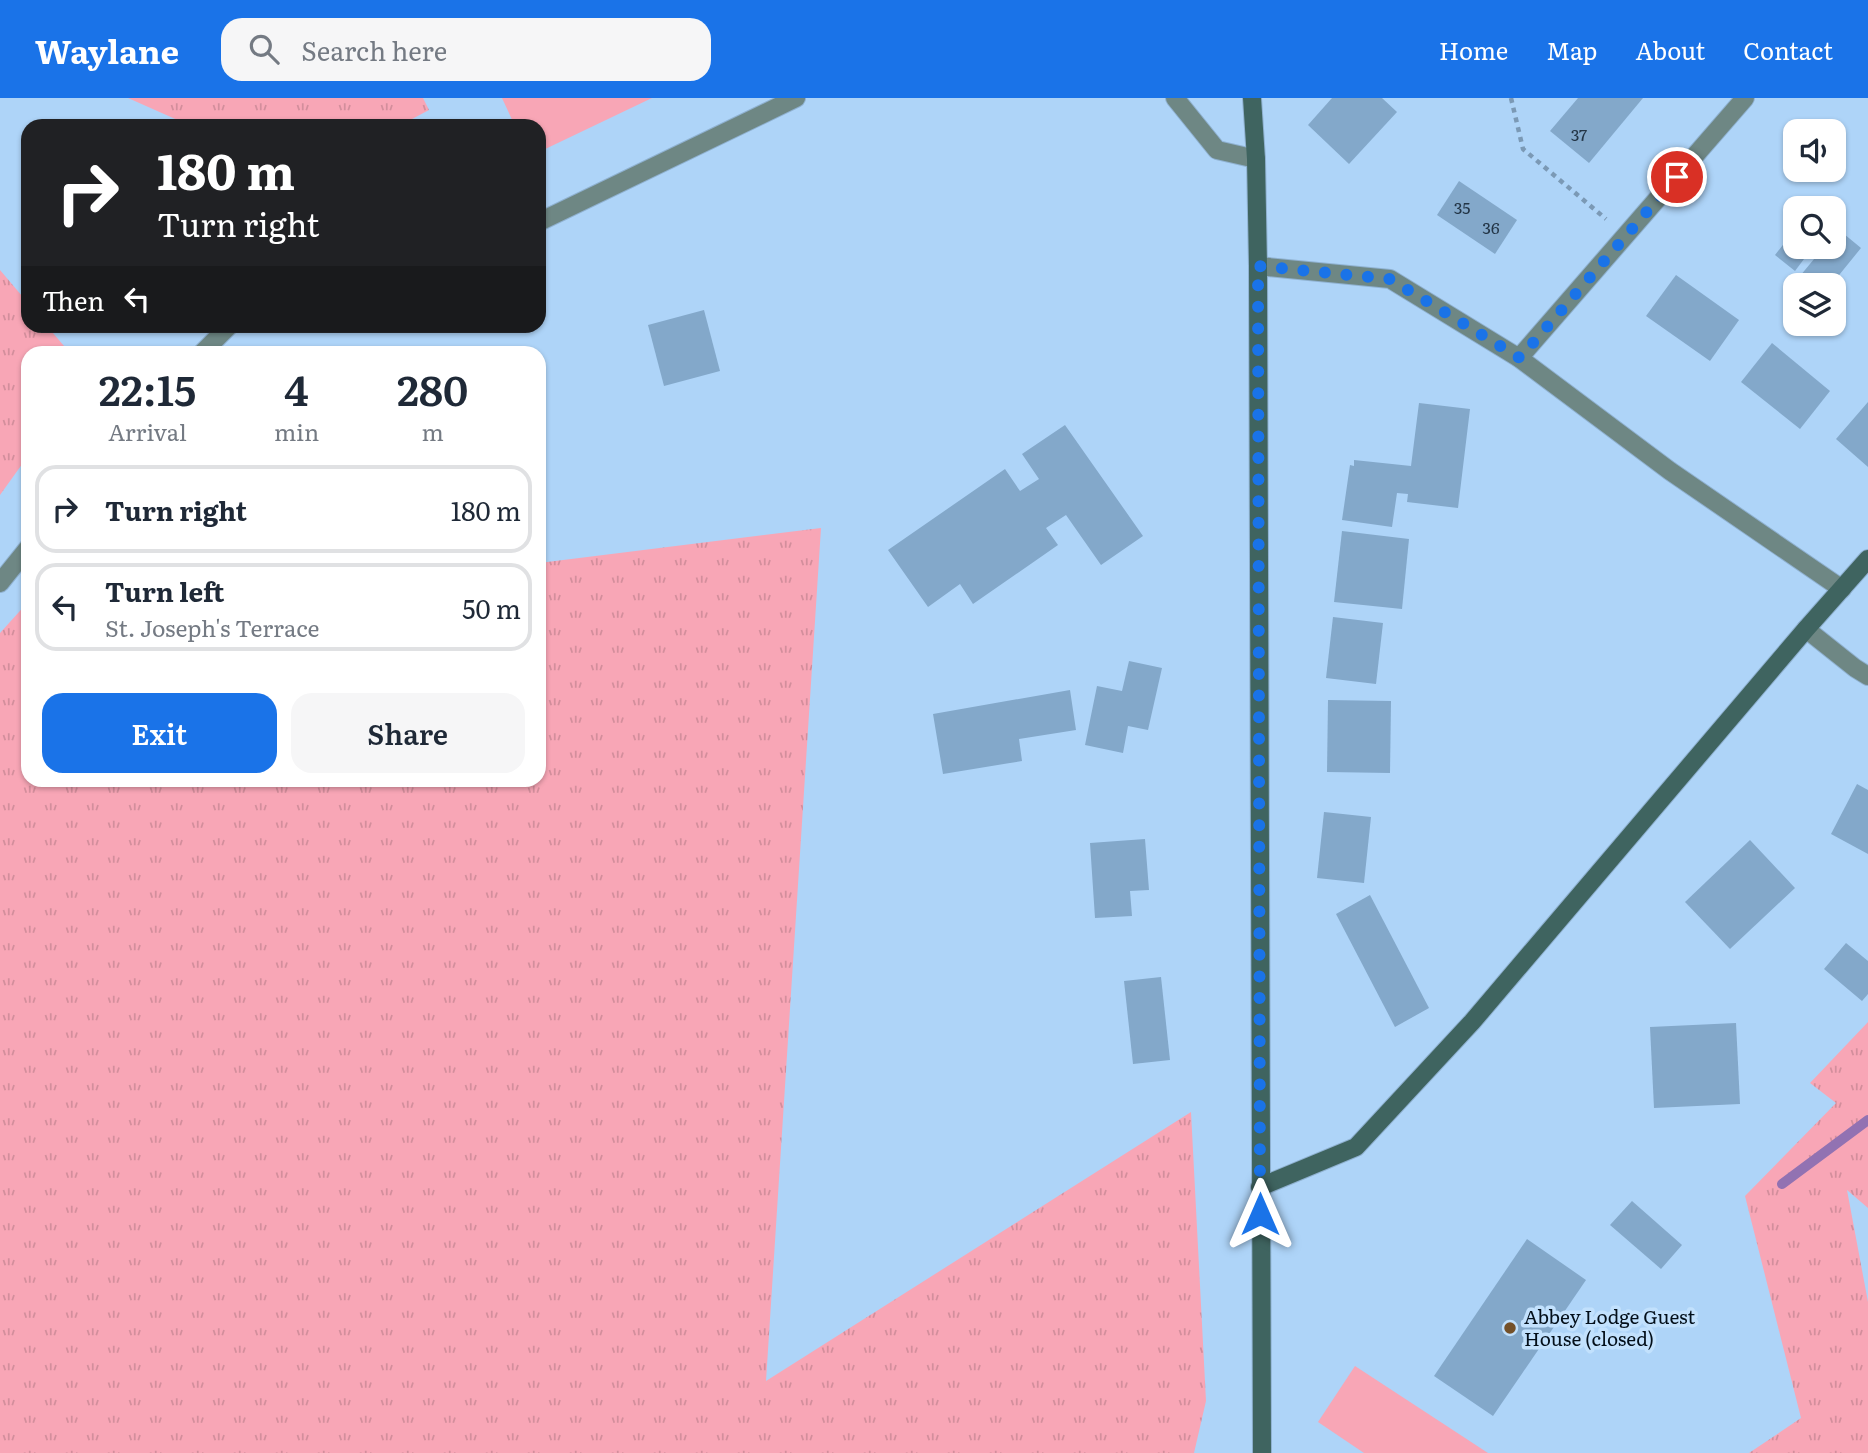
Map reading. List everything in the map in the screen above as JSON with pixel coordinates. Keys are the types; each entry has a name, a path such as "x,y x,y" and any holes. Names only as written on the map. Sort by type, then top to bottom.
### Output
{"main road":[{"path":"1252,98 1258,266 1262,1453"},
{"path":"1260,1187 1356,1147 1472,1022 1868,559"}],"street":[{"path":"546,219 796,98"},
{"path":"1175,98 1217,150 1256,159"},
{"path":"1520,358 1745,98"},
{"path":"1258,266 1390,279 1520,358 1670,471 1842,589"},
{"path":"209,346 222,333"},
{"path":"0,583 21,557"},
{"path":"1806,629 1868,676"}],"path":[{"path":"1511,98 1523,149 1626,236"}],"green space":[{"path":"128,98 423,98 429,110 412,119 175,119"},
{"path":"502,98 652,98 546,149 546,119 512,119"},
{"path":"0,270 21,295 21,333 53,333 64,346 21,346 21,466 0,495"},
{"path":"821,528 766,1381 1191,1112 1206,1401 1194,1453 0,1453 0,633 21,610 21,787 546,787 546,562"},
{"path":"1868,1022 1868,1208 1847,1190 1868,1302 1868,1453 1749,1453 1801,1418 1745,1196 1836,1103 1810,1083"},
{"path":"1355,1366 1488,1453 1364,1453 1318,1422"}],"building":[{"path":"1332,98 1382,98 1397,112 1349,164 1308,125"},
{"path":"1578,98 1643,98 1589,163 1550,131"},
{"path":"1459,181 1517,220 1495,254 1437,215"},
{"path":"1846,236 1861,248 1841,273 1802,273 1814,259 1846,259"},
{"path":"1783,245 1783,259 1804,259 1795,271 1775,255"},
{"path":"1676,275 1739,320 1710,361 1646,316"},
{"path":"704,310 720,371 664,386 648,325"},
{"path":"1772,343 1830,391 1800,429 1741,382"},
{"path":"1868,402 1868,467 1836,439"},
{"path":"1419,403 1470,409 1458,508 1407,502 1408,494 1397,493 1392,527 1342,520 1350,465 1354,466 1354,460 1411,466"},
{"path":"1065,425 1143,536 1101,565 1066,515 1046,528 1058,545 973,604 960,584 928,607 888,550 1005,469 1020,491 1039,479 1022,454"},
{"path":"1342,531 1409,539 1402,609 1334,602"},
{"path":"1333,617 1383,623 1376,684 1326,678"},
{"path":"1129,661 1162,668 1148,730 1128,726 1123,753 1085,745 1097,686 1122,691"},
{"path":"1070,690 1076,730 1019,739 1022,761 943,774 933,714"},
{"path":"1328,700 1391,701 1390,773 1327,772"},
{"path":"1857,784 1868,790 1868,854 1831,834"},
{"path":"1324,812 1371,817 1364,883 1317,878"},
{"path":"1145,839 1149,890 1130,891 1132,916 1095,918 1090,843"},
{"path":"1750,840 1795,888 1730,949 1685,902"},
{"path":"1370,895 1429,1008 1395,1027 1336,914"},
{"path":"1846,943 1868,961 1868,994 1862,1001 1824,969"},
{"path":"1161,977 1170,1060 1133,1064 1124,981"},
{"path":"1736,1023 1740,1104 1654,1108 1650,1027"},
{"path":"1632,1201 1682,1245 1661,1269 1610,1225"},
{"name":"Abbey Lodge Guest House (closed)","path":"1527,1239 1586,1280 1493,1416 1434,1376"}],"waterway":[{"path":"1782,1184 1868,1120"}],"place":[{"name":"Abbey Lodge Guest House (closed)","path":"1510,1328"}],"route":[{"path":"1260,1214 1258,266 1390,279 1520,358 1677,177"}]}
